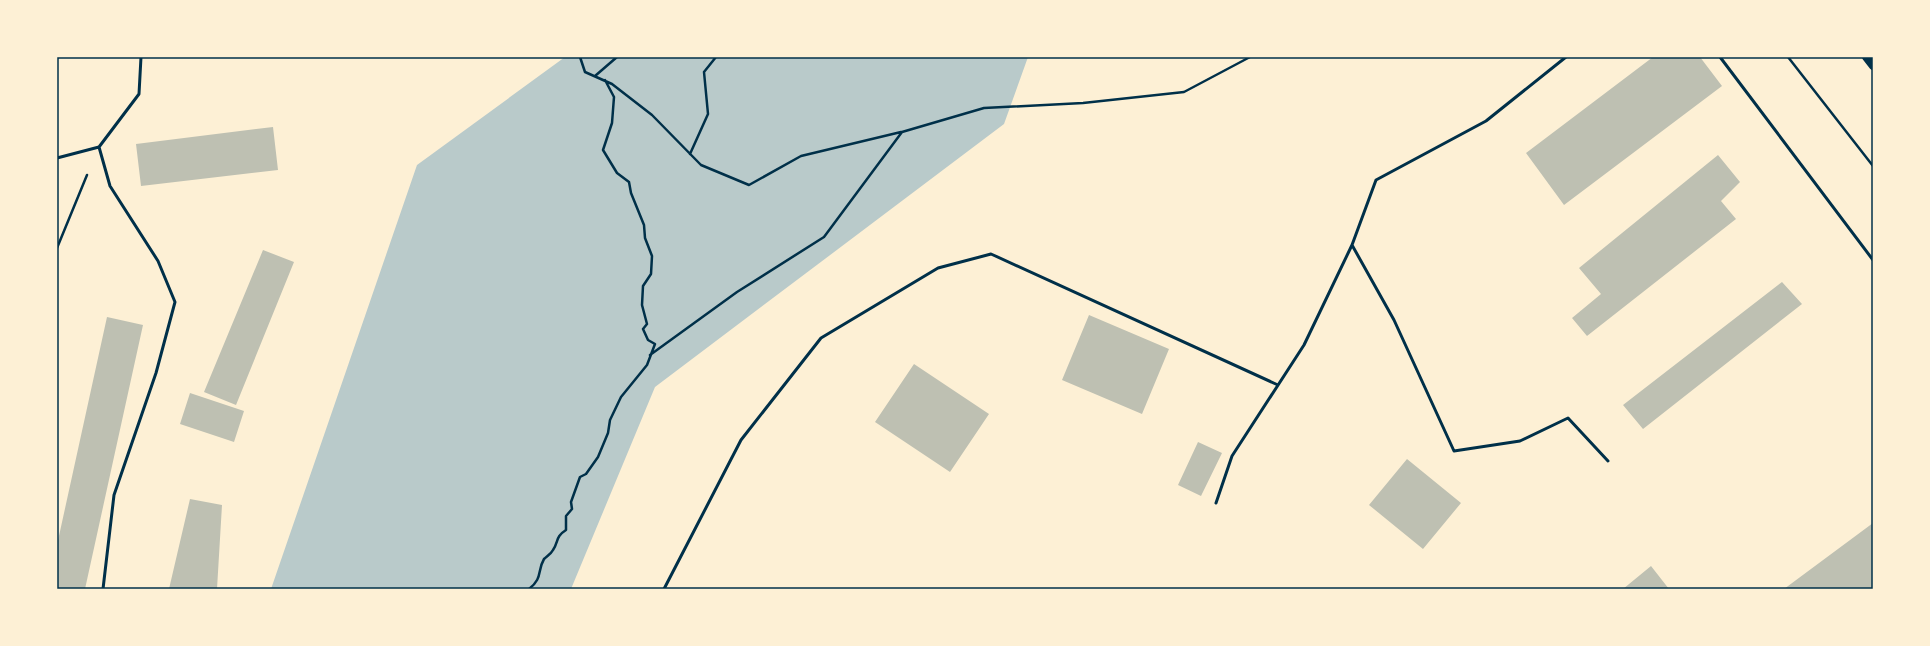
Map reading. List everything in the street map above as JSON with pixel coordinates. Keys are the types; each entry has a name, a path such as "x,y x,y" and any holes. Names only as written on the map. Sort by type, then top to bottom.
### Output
{"main road":[{"path":"1866,57 1873,66"}],"lane":[{"path":"57,158 99,147 139,94 141,57"},
{"path":"1216,503 1232,456 1304,345 1352,245 1376,180 1486,121 1566,57"},
{"path":"1720,57 1873,260"},
{"path":"99,147 110,186 158,261 175,302 156,373 114,495 103,589"},
{"path":"1352,245 1394,320 1454,451 1520,440 1568,418 1608,461"},
{"path":"664,589 740,440 821,338 938,268 991,254 1278,385"}],"path":[{"path":"580,57 585,72 612,84 652,115 701,165 749,185 801,156 902,132 984,108 1083,103 1184,92 1250,57"},
{"path":"595,76 618,57"},
{"path":"690,154 708,114 704,72 716,57"},
{"path":"1788,57 1873,166"},
{"path":"529,589 535,584 540,576 544,560 553,550 559,535 566,530 566,516 572,509 571,502 580,477 586,474 598,457 608,433 610,420 621,397 647,364 655,344 648,340 644,329 647,324 642,305 643,286 651,274 652,256 644,238 644,225 631,193 629,182 616,173 603,150 612,123 614,97 604,80"},
{"path":"650,355 737,292 824,237 902,132"},
{"path":"57,248 99,147"}],"shaded area":[{"path":"565,57 1028,57 1004,124 655,387 571,589 271,589 417,165"}],"building":[{"path":"1653,57 1700,57 1722,86 1564,205 1526,153"},
{"path":"273,127 278,170 141,186 136,144"},
{"path":"1718,155 1740,182 1721,201 1736,219 1587,336 1572,318 1601,294 1579,268"},
{"path":"263,250 294,262 236,405 204,392"},
{"path":"1782,282 1802,304 1643,429 1623,405"},
{"path":"1089,315 1169,349 1142,414 1062,380"},
{"path":"107,317 143,325 85,589 57,589 57,545"},
{"path":"914,364 989,414 950,472 875,422"},
{"path":"190,393 244,411 234,442 180,424"},
{"path":"1198,442 1222,453 1201,496 1178,485"},
{"path":"1407,459 1461,503 1423,549 1369,505"},
{"path":"190,499 222,505 217,589 169,589"},
{"path":"1873,523 1873,589 1784,589"},
{"path":"1651,566 1669,589 1623,589"}]}
